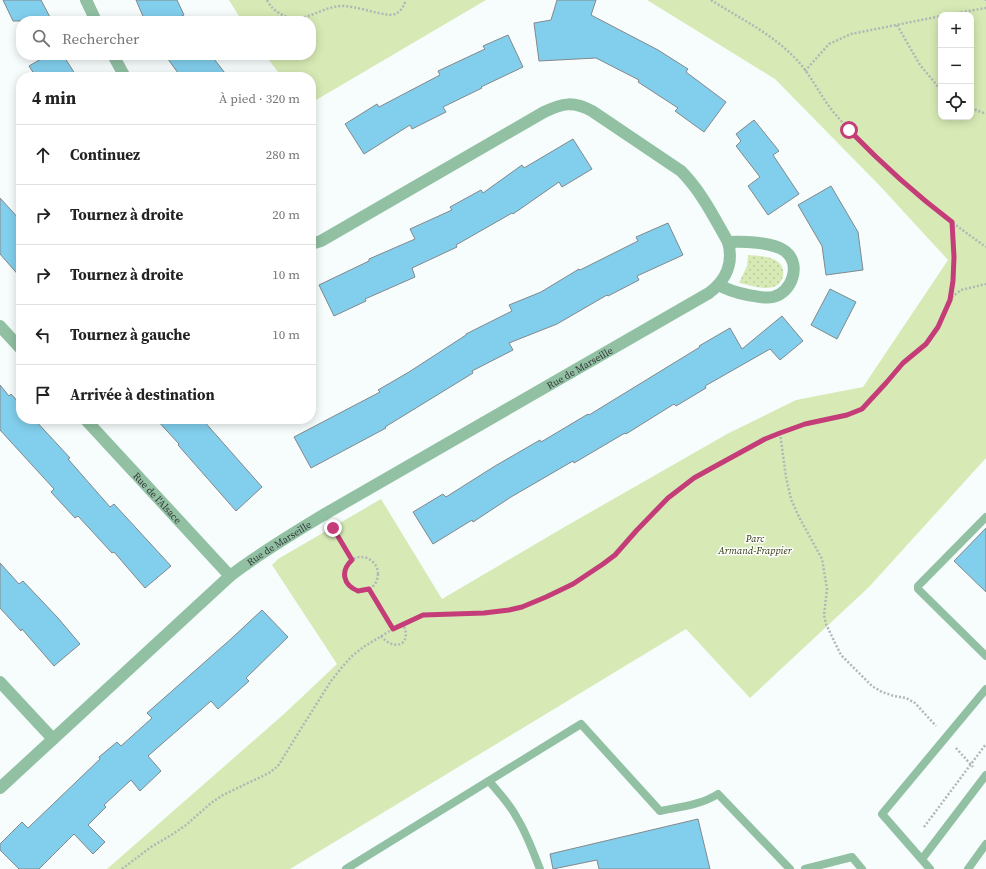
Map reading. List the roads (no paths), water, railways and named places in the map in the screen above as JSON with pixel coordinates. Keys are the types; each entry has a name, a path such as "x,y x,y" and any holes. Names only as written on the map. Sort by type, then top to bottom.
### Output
{"street":[{"path":"86,0 94,16"},
{"path":"116,60 122,72"},
{"name":"Rue de Marseille","path":"0,788 230,576 263,551 324,514 702,297 719,285 725,276 729,263 730,251 728,242 701,194 681,170 592,111 581,105 573,104 562,105 544,112 316,242"},
{"path":"719,285 736,293 761,297 772,297 781,294 788,287 793,277 793,267 790,257 784,251 774,246 746,242 728,242"},
{"path":"0,326 16,344"},
{"name":"Rue de l'Alsace","path":"90,424 230,576"},
{"path":"0,682 53,739"}],"lane":[{"path":"986,517 918,586 918,589 986,656"},
{"path":"930,869 882,814 986,689"},
{"path":"346,869 581,724 660,811 702,802 718,794 790,869"},
{"path":"922,859 986,775"},
{"path":"489,781 510,806 517,818 540,869"},
{"path":"968,869 986,844"},
{"path":"805,869 852,857 862,869"}],"park label":[{"name":"Parc Armand-Frappier","path":"755,544"}]}
